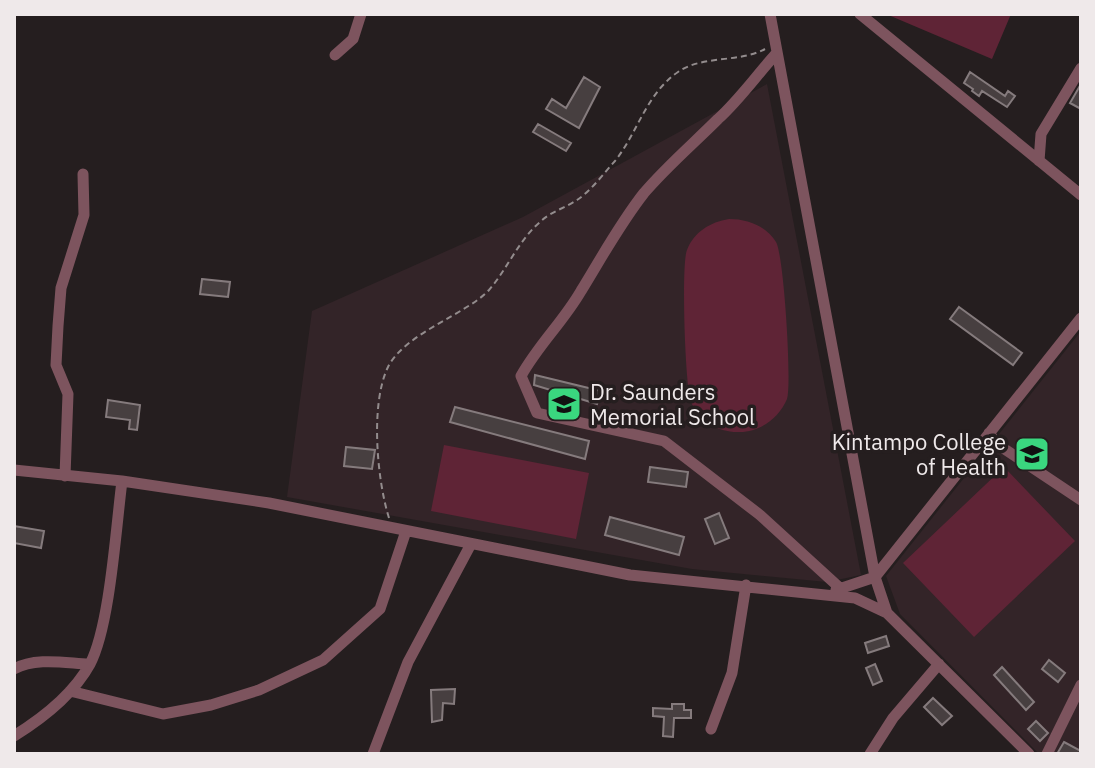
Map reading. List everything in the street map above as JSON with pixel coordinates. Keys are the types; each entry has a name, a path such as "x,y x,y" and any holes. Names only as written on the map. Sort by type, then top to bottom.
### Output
{"street":[{"path":"335,55 353,39 361,14"},
{"path":"770,14 774,50 875,577 887,613"},
{"path":"860,14 1081,195"},
{"path":"774,50 720,118 686,148 645,192 605,246 581,292 559,324 541,341 521,376 537,413 664,441 760,515 841,589"},
{"path":"1039,161 1041,134 1081,68"},
{"path":"65,476 68,394 56,365 57,338 61,288 84,215 83,174"},
{"path":"828,593 875,577 1081,318"},
{"path":"989,433 997,444 1081,500"},
{"path":"14,470 122,481 269,503 630,575 855,598 887,613 1029,754"},
{"path":"14,736 39,721 70,691 89,664 100,639 122,481"},
{"path":"70,691 163,714 211,705 259,690 323,660 380,609 406,531"},
{"path":"373,754 408,662 471,544"},
{"path":"711,729 732,673 746,585"},
{"path":"14,669 23,663 89,664"},
{"path":"870,754 893,718 939,664"},
{"path":"1047,754 1081,685"}],"path":[{"path":"392,528 381,491 379,456 380,401 388,366 441,319 488,290 525,237 542,219 580,198 617,158 643,111 665,82 688,66 774,50"}],"shaded area":[{"path":"886,14 1011,14 992,59"},
{"name":"Dr. Saunders Memorial School","path":"767,84 861,575 827,582 692,569 287,497 312,311 523,217"},
{"path":"729,219 756,224 776,242 782,270 788,347 788,389 784,406 762,427 740,432 717,428 704,420 695,409 689,392 686,351 684,277 687,250 704,229"},
{"name":"Kintampo College of Health","path":"1081,331 1081,754 1039,754 900,614 886,576"},
{"path":"444,445 589,473 576,539 431,511"},
{"path":"1004,467 1075,541 974,637 903,563"}],"building":[{"path":"970,72 1005,96 1008,91 1015,96 1007,107 982,91 979,96 964,83"},
{"path":"584,77 600,87 579,128 546,109 552,99 566,108"},
{"path":"1081,84 1081,109 1070,103"},
{"path":"538,124 571,143 566,151 533,132"},
{"path":"202,279 230,282 228,297 200,294"},
{"path":"959,307 1022,353 1013,365 950,319"},
{"path":"535,375 601,391 597,404 534,385"},
{"path":"108,400 140,405 137,430 129,429 130,420 106,417"},
{"path":"455,407 589,441 585,459 450,422"},
{"path":"346,447 375,450 372,469 344,466"},
{"path":"650,467 688,472 686,487 648,482"},
{"path":"719,513 729,538 715,544 705,519"},
{"path":"610,517 684,537 679,555 605,535"},
{"path":"14,526 44,531 41,548 14,543"},
{"path":"886,636 889,646 868,653 865,643"},
{"path":"1049,660 1065,673 1058,682 1042,669"},
{"path":"875,664 882,681 873,685 866,668"},
{"path":"1002,667 1034,702 1026,710 994,675"},
{"path":"455,689 454,704 443,703 442,720 432,722 431,690"},
{"path":"933,698 952,716 942,725 924,707"},
{"path":"672,704 684,704 684,710 691,710 691,718 674,718 673,737 663,736 664,717 653,716 653,708 672,709"},
{"path":"1036,721 1048,733 1040,741 1028,729"},
{"path":"1064,742 1081,751 1081,754 1057,754"}],"place":[{"name":"Dr. Saunders Memorial School","path":"564,404"},
{"name":"Kintampo College of Health","path":"1032,454"}]}
